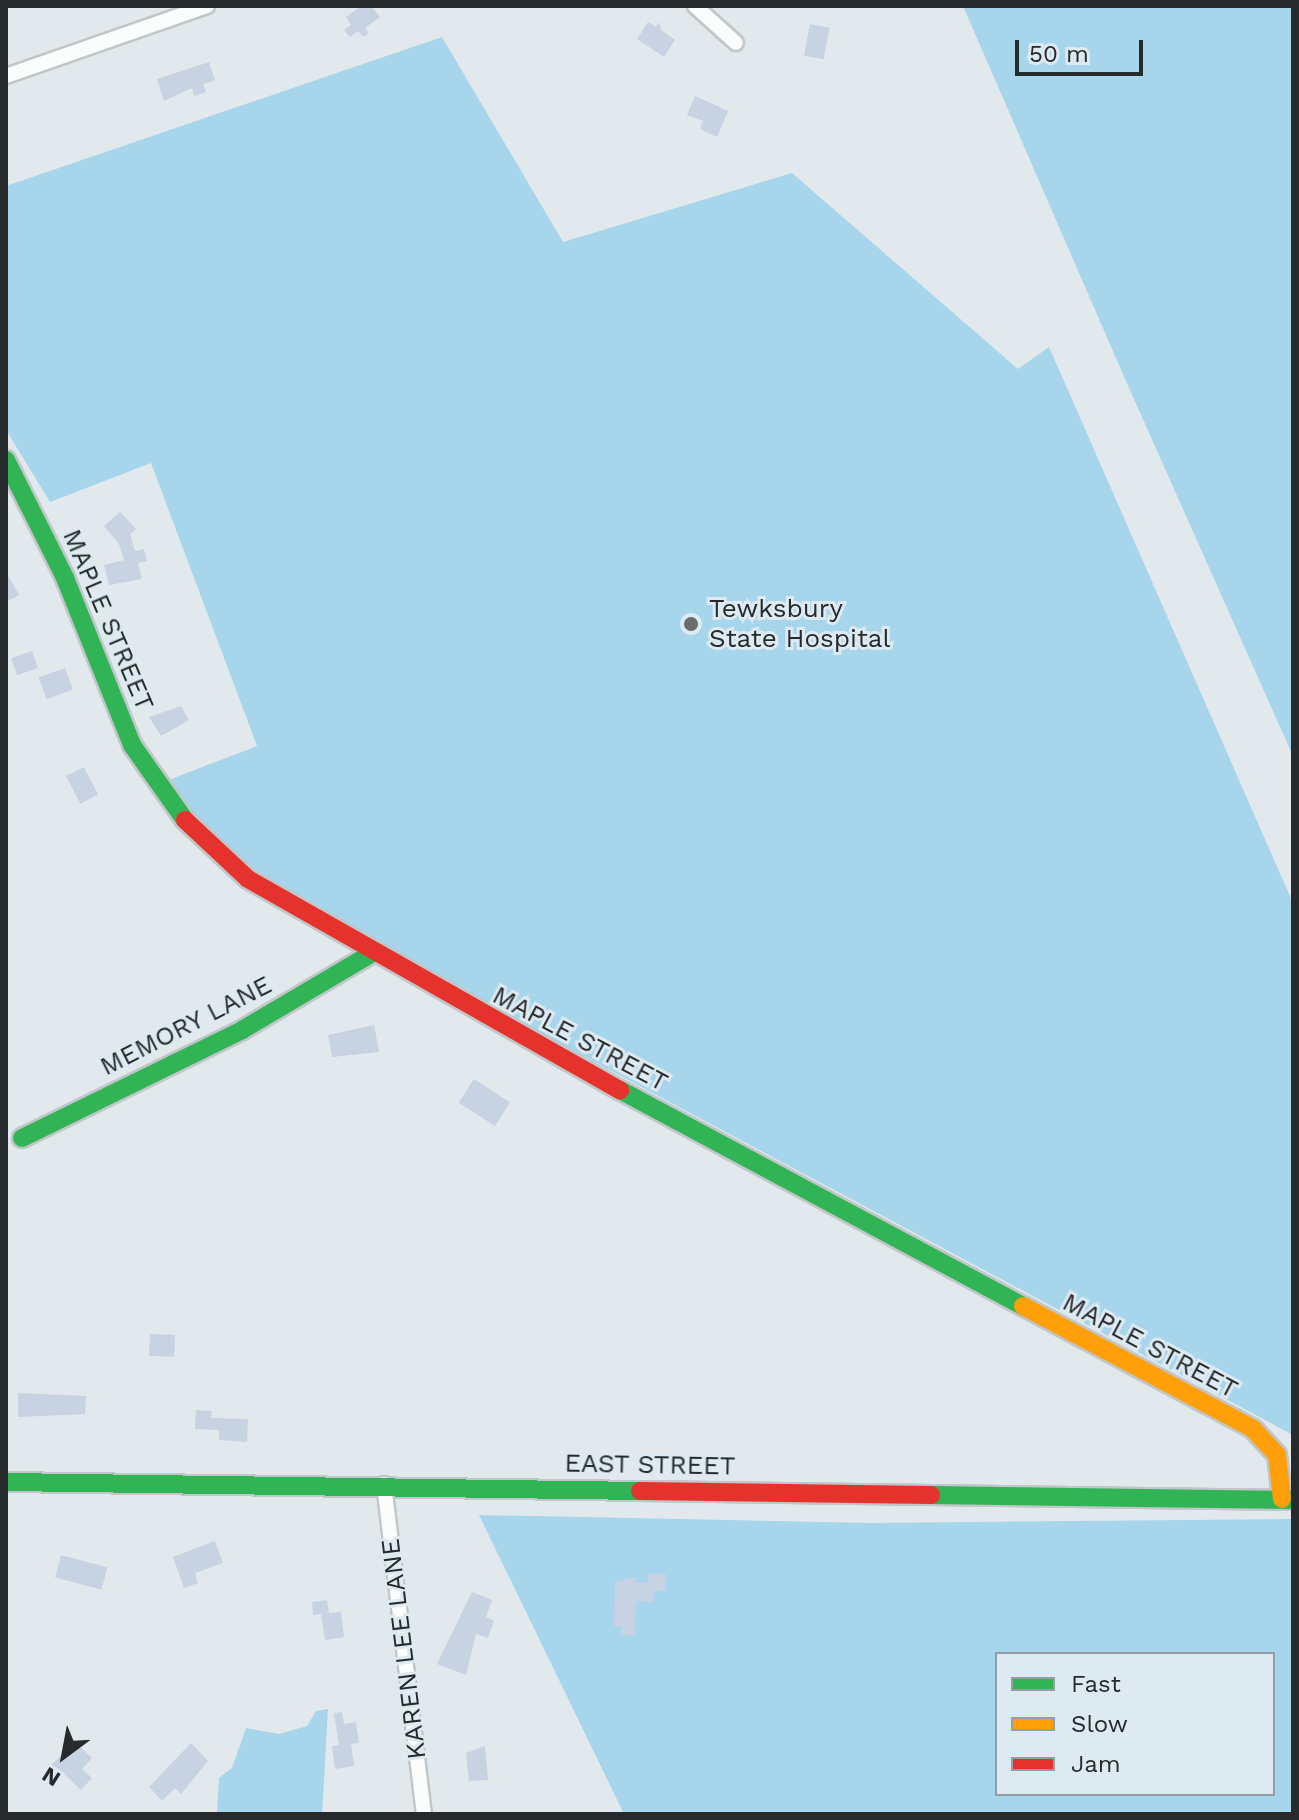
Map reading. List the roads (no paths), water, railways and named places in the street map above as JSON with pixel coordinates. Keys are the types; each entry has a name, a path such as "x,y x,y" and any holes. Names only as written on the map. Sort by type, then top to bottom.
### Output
{"street":[{"path":"695,6 736,43"},
{"path":"6,76 197,7"},
{"name":"MAPLE STREET","path":"6,460 65,578 132,745 162,792 248,879 371,954 1253,1429 1277,1455 1288,1499"},
{"name":"MEMORY LANE","path":"22,1138 242,1030 371,954"},
{"name":"EAST STREET","path":"6,1482 384,1484 1288,1499"},
{"name":"KAREN LEE LANE","path":"384,1484 424,1814"}],"place":[{"name":"Tewksbury State Hospital","path":"691,624"}]}
